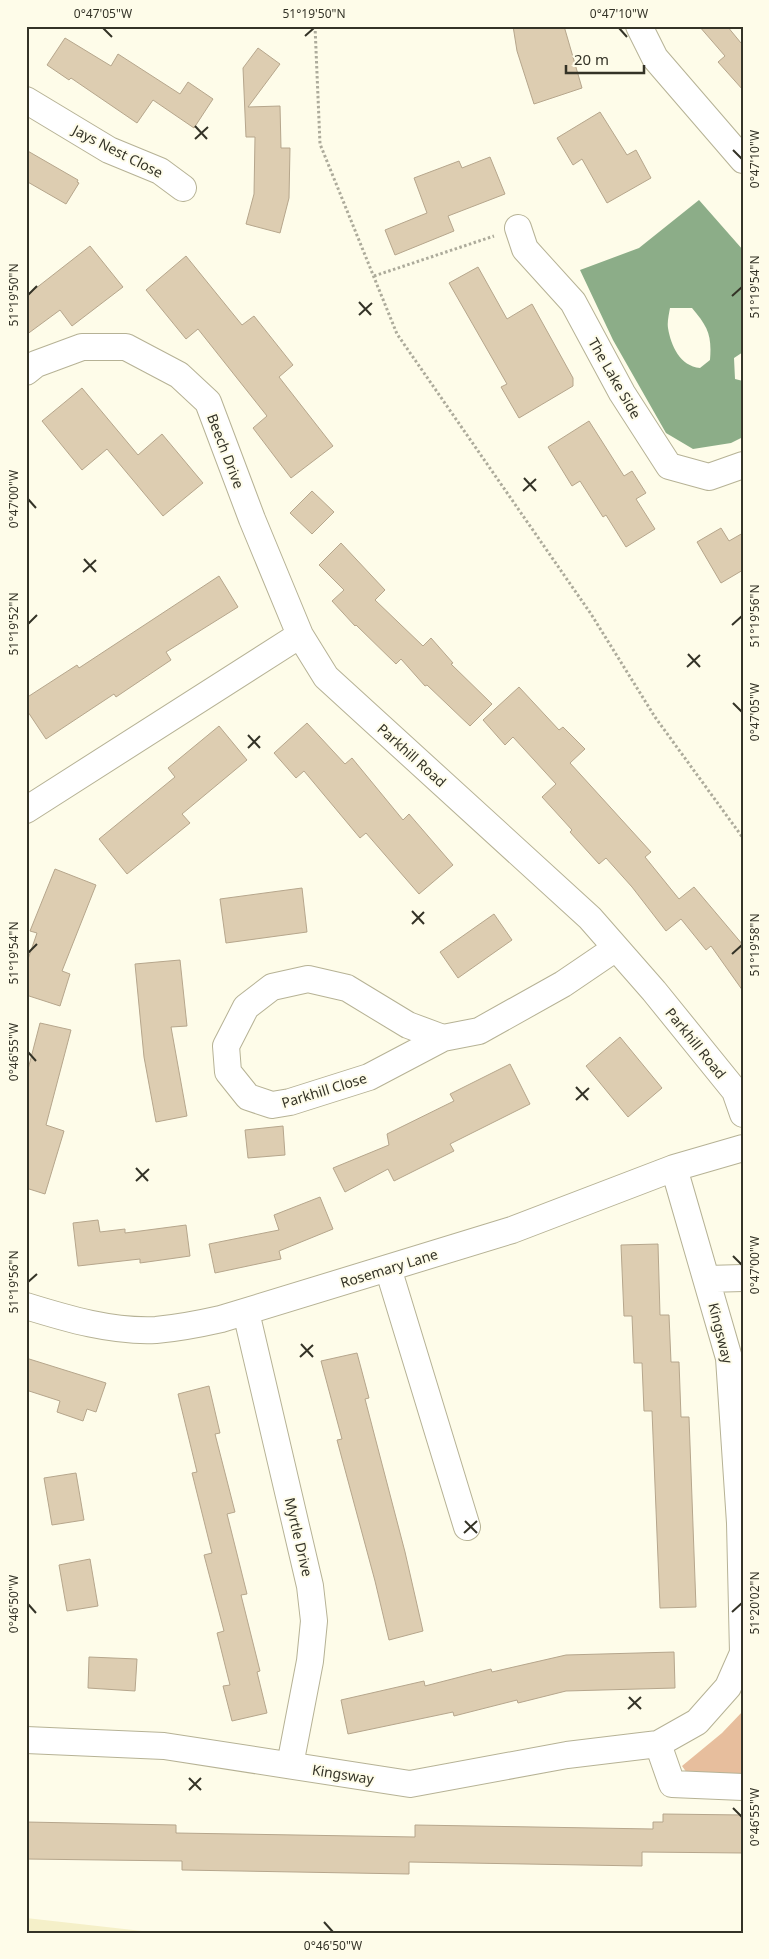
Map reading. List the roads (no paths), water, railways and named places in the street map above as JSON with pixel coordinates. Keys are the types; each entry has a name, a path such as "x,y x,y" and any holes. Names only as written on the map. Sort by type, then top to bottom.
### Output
{"street":[{"path":"639,26 655,58 743,160"},
{"name":"Jays Nest Close","path":"26,100 109,150 160,171 183,188"},
{"name":"The Lake Side","path":"518,228 525,249 573,302 622,393 669,466 709,477 743,465"},
{"name":"Beech Drive","path":"26,372 36,364 82,346 126,347 179,375 208,402 252,518 300,635"},
{"path":"26,810 300,635"},
{"name":"Parkhill Road","path":"300,635 326,677 590,918 654,991 735,1091 743,1114"},
{"name":"Parkhill Close","path":"443,1038 408,1025 347,988 308,979 272,988 246,1007 226,1046 228,1072 248,1097 272,1105 290,1102 370,1077 443,1038 479,1031 564,984 616,948"},
{"name":"Rosemary Lane","path":"26,1306 97,1325 154,1330 183,1327 246,1312 512,1230 674,1168 743,1148"},
{"name":"Kingsway","path":"26,1740 164,1746 410,1784 567,1755 658,1744 697,1722 728,1687 743,1653 742,1523 729,1358 674,1168"},
{"path":"388,1268 466,1527"},
{"path":"707,1279 743,1278"},
{"name":"Myrtle Drive","path":"246,1312 310,1586 314,1621 310,1661 290,1765"},
{"path":"658,1744 672,1784 743,1787"}]}
